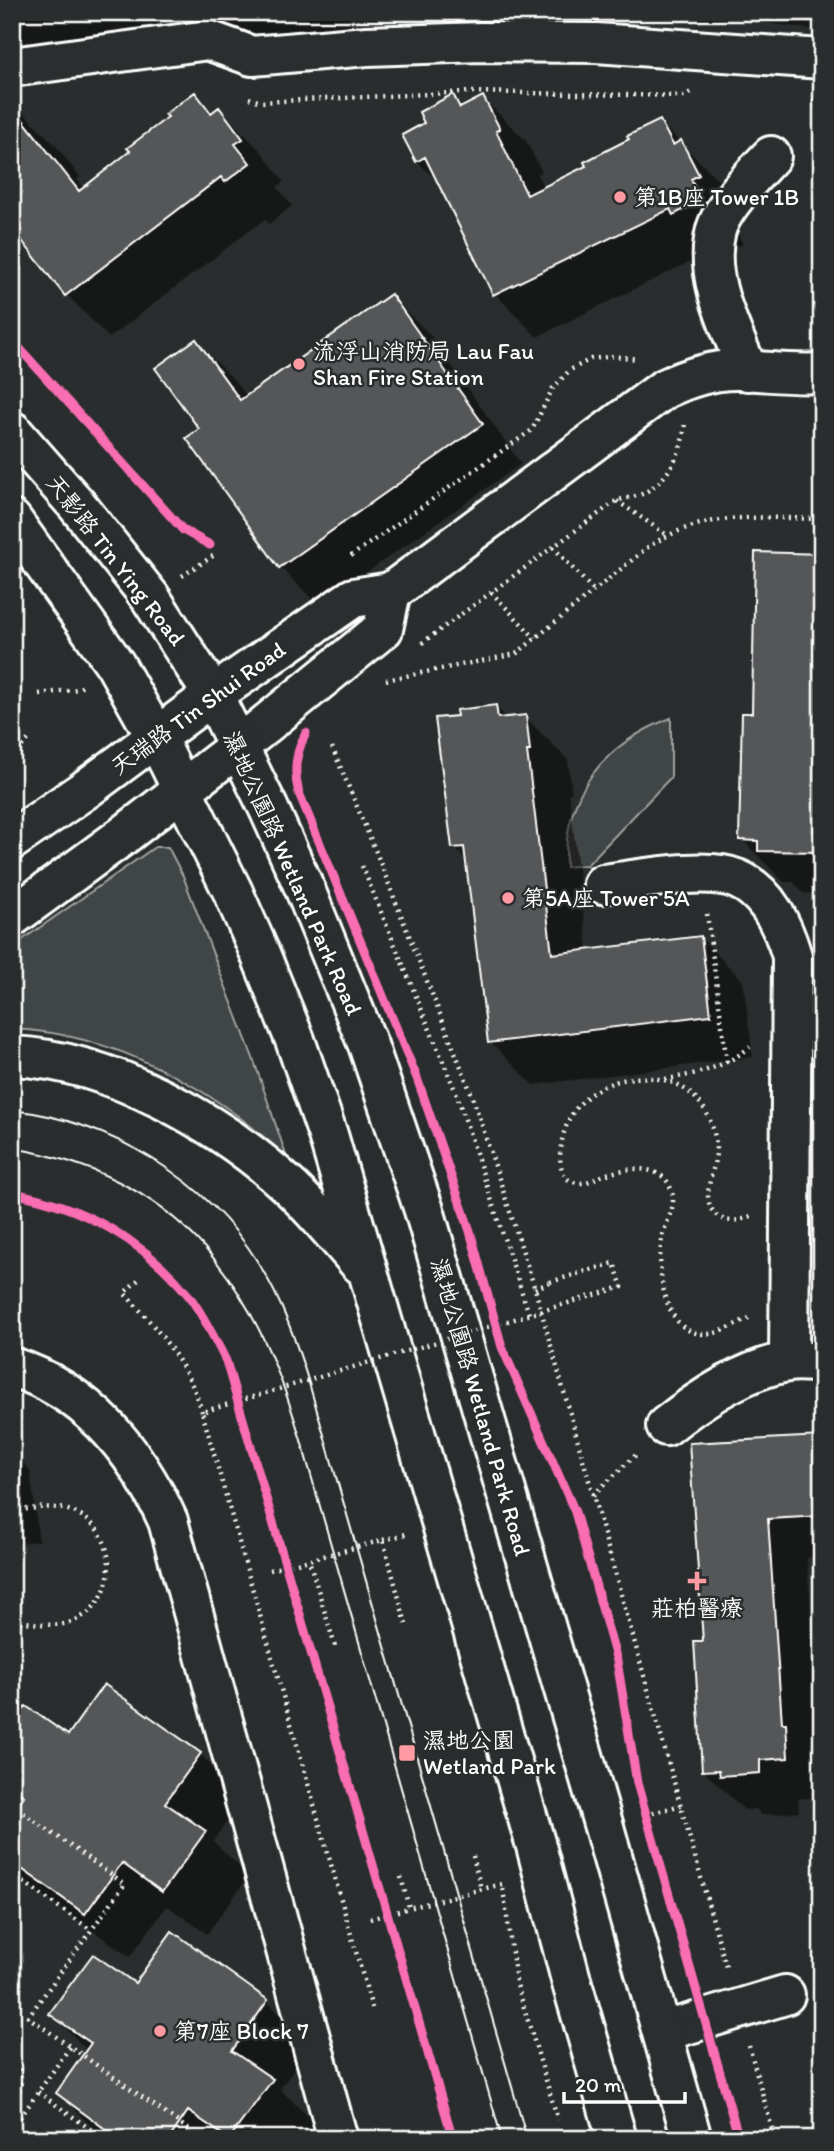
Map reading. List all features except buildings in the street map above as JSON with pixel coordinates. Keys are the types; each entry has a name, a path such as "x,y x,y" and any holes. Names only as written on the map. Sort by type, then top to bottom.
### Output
{"main road":[{"path":"12,67 208,40 252,56 366,46 494,42 621,44 816,76"},
{"path":"748,371 716,284 711,261 716,228 743,185 771,156"},
{"name":"天瑞路 Tin Shui Road","path":"12,840 353,598 391,592 664,389 688,378 712,372 748,371 793,375 822,373"},
{"name":"天影路 Tin Ying Road","path":"12,431 150,597 213,695"},
{"path":"12,520 115,664 156,737 233,891 295,1040 328,1135 536,1846 617,2139"},
{"path":"12,917 183,790 383,629 391,592"},
{"name":"濕地公園路 Wetland Park Road","path":"213,695 313,909 368,1045 397,1126 527,1562 692,2139"},
{"path":"603,884 706,873 737,879 757,893 774,911 785,932 792,956 805,1362 725,1386 698,1401 666,1426"},
{"path":"12,1056 73,1066 119,1081 204,1121 247,1150 293,1189 366,1270"},
{"path":"12,1367 54,1385 84,1405 111,1429 134,1457 168,1521 338,2139"},
{"path":"662,2032 785,1995"}],"path":[{"path":"816,76 822,115"},
{"path":"248,97 261,103 471,92 682,96 705,85"},
{"path":"340,564 532,430 553,388 570,370 591,359 615,356 647,364"},
{"path":"417,646 616,501 667,535"},
{"path":"377,682 516,654 648,547 667,535 714,519 822,519"},
{"path":"174,520 183,530 210,545"},
{"path":"553,547 594,591"},
{"path":"491,592 536,638"},
{"path":"12,756 31,737"},
{"path":"332,747 472,1095 536,1289 775,2139"},
{"path":"362,866 457,1095 529,1314"},
{"path":"707,914 727,1063"},
{"path":"750,1318 704,1335 682,1328 674,1319 666,1300 660,1260 666,1222 673,1211 674,1198 670,1185 662,1175 650,1170 612,1172 580,1183 563,1174 560,1165 562,1139 568,1121 579,1105 593,1092 611,1083 645,1077 664,1079 696,1074 727,1063 753,1044"},
{"path":"664,1079 697,1099 708,1114 716,1152 708,1199 711,1209 719,1217 729,1221 740,1221 761,1212"},
{"path":"202,1412 622,1287 614,1263 550,1282 536,1289"},
{"path":"138,1280 124,1293 178,1359 198,1399 372,2008"},
{"path":"495,1321 498,1334"},
{"path":"238,1397 242,1410"},
{"path":"12,1511 57,1507 86,1519 98,1530 106,1544 109,1576 96,1605 83,1616 68,1623 52,1626 12,1621"},
{"path":"402,1522 410,1547"},
{"path":"270,1570 407,1534"},
{"path":"383,1540 406,1625"},
{"path":"283,1553 291,1579"},
{"path":"309,1560 335,1646"},
{"path":"643,1804 650,1828"},
{"path":"12,1805 125,1884 28,2017 192,2132 187,2139"},
{"path":"646,1815 681,1805"},
{"path":"473,1856 481,1889"},
{"path":"498,1871 516,1981 558,2120"},
{"path":"12,1874 92,1930"},
{"path":"401,1877 409,1908"},
{"path":"370,1919 502,1884"},
{"path":"383,1901 391,1928"},
{"path":"12,2129 70,2047"},
{"path":"12,2049 20,2067 21,2084 18,2102 12,2110"},
{"path":"38,2092 104,2139"}],"shaded area":[{"path":"671,718 671,777 587,865 566,867 567,840 572,816 580,794 592,775 626,742"},
{"path":"155,847 168,847 183,876 253,1058 287,1158 228,1109 161,1069 88,1041 12,1029 12,947"}],"tram line":[{"path":"12,1110 49,1116 85,1127 120,1141 153,1159 184,1181 238,1233 275,1292 309,1383 527,2139"},
{"path":"12,1148 71,1162 122,1183 165,1211 202,1245 233,1285 259,1330 281,1381 300,1437 502,2139"}],"cycle path":[{"path":"12,340 183,530 210,545"},
{"path":"306,733 296,763 299,793 417,1078 470,1231 502,1347 575,1512 617,1661 637,1783 739,2139"},
{"path":"12,1193 63,1206 87,1216 132,1242 172,1276 189,1296 226,1361 453,2139"}],"place":[{"name":"第1B座 Tower 1B","path":"620,197"},
{"name":"流浮山消防局 Lau Fau Shan Fire Station","path":"299,364"},
{"name":"第5A座 Tower 5A","path":"508,898"},
{"name":"莊柏醫療","path":"697,1581"},
{"name":"濕地公園 Wetland Park","path":"407,1753"},
{"name":"第7座 Block 7","path":"160,2031"}]}
